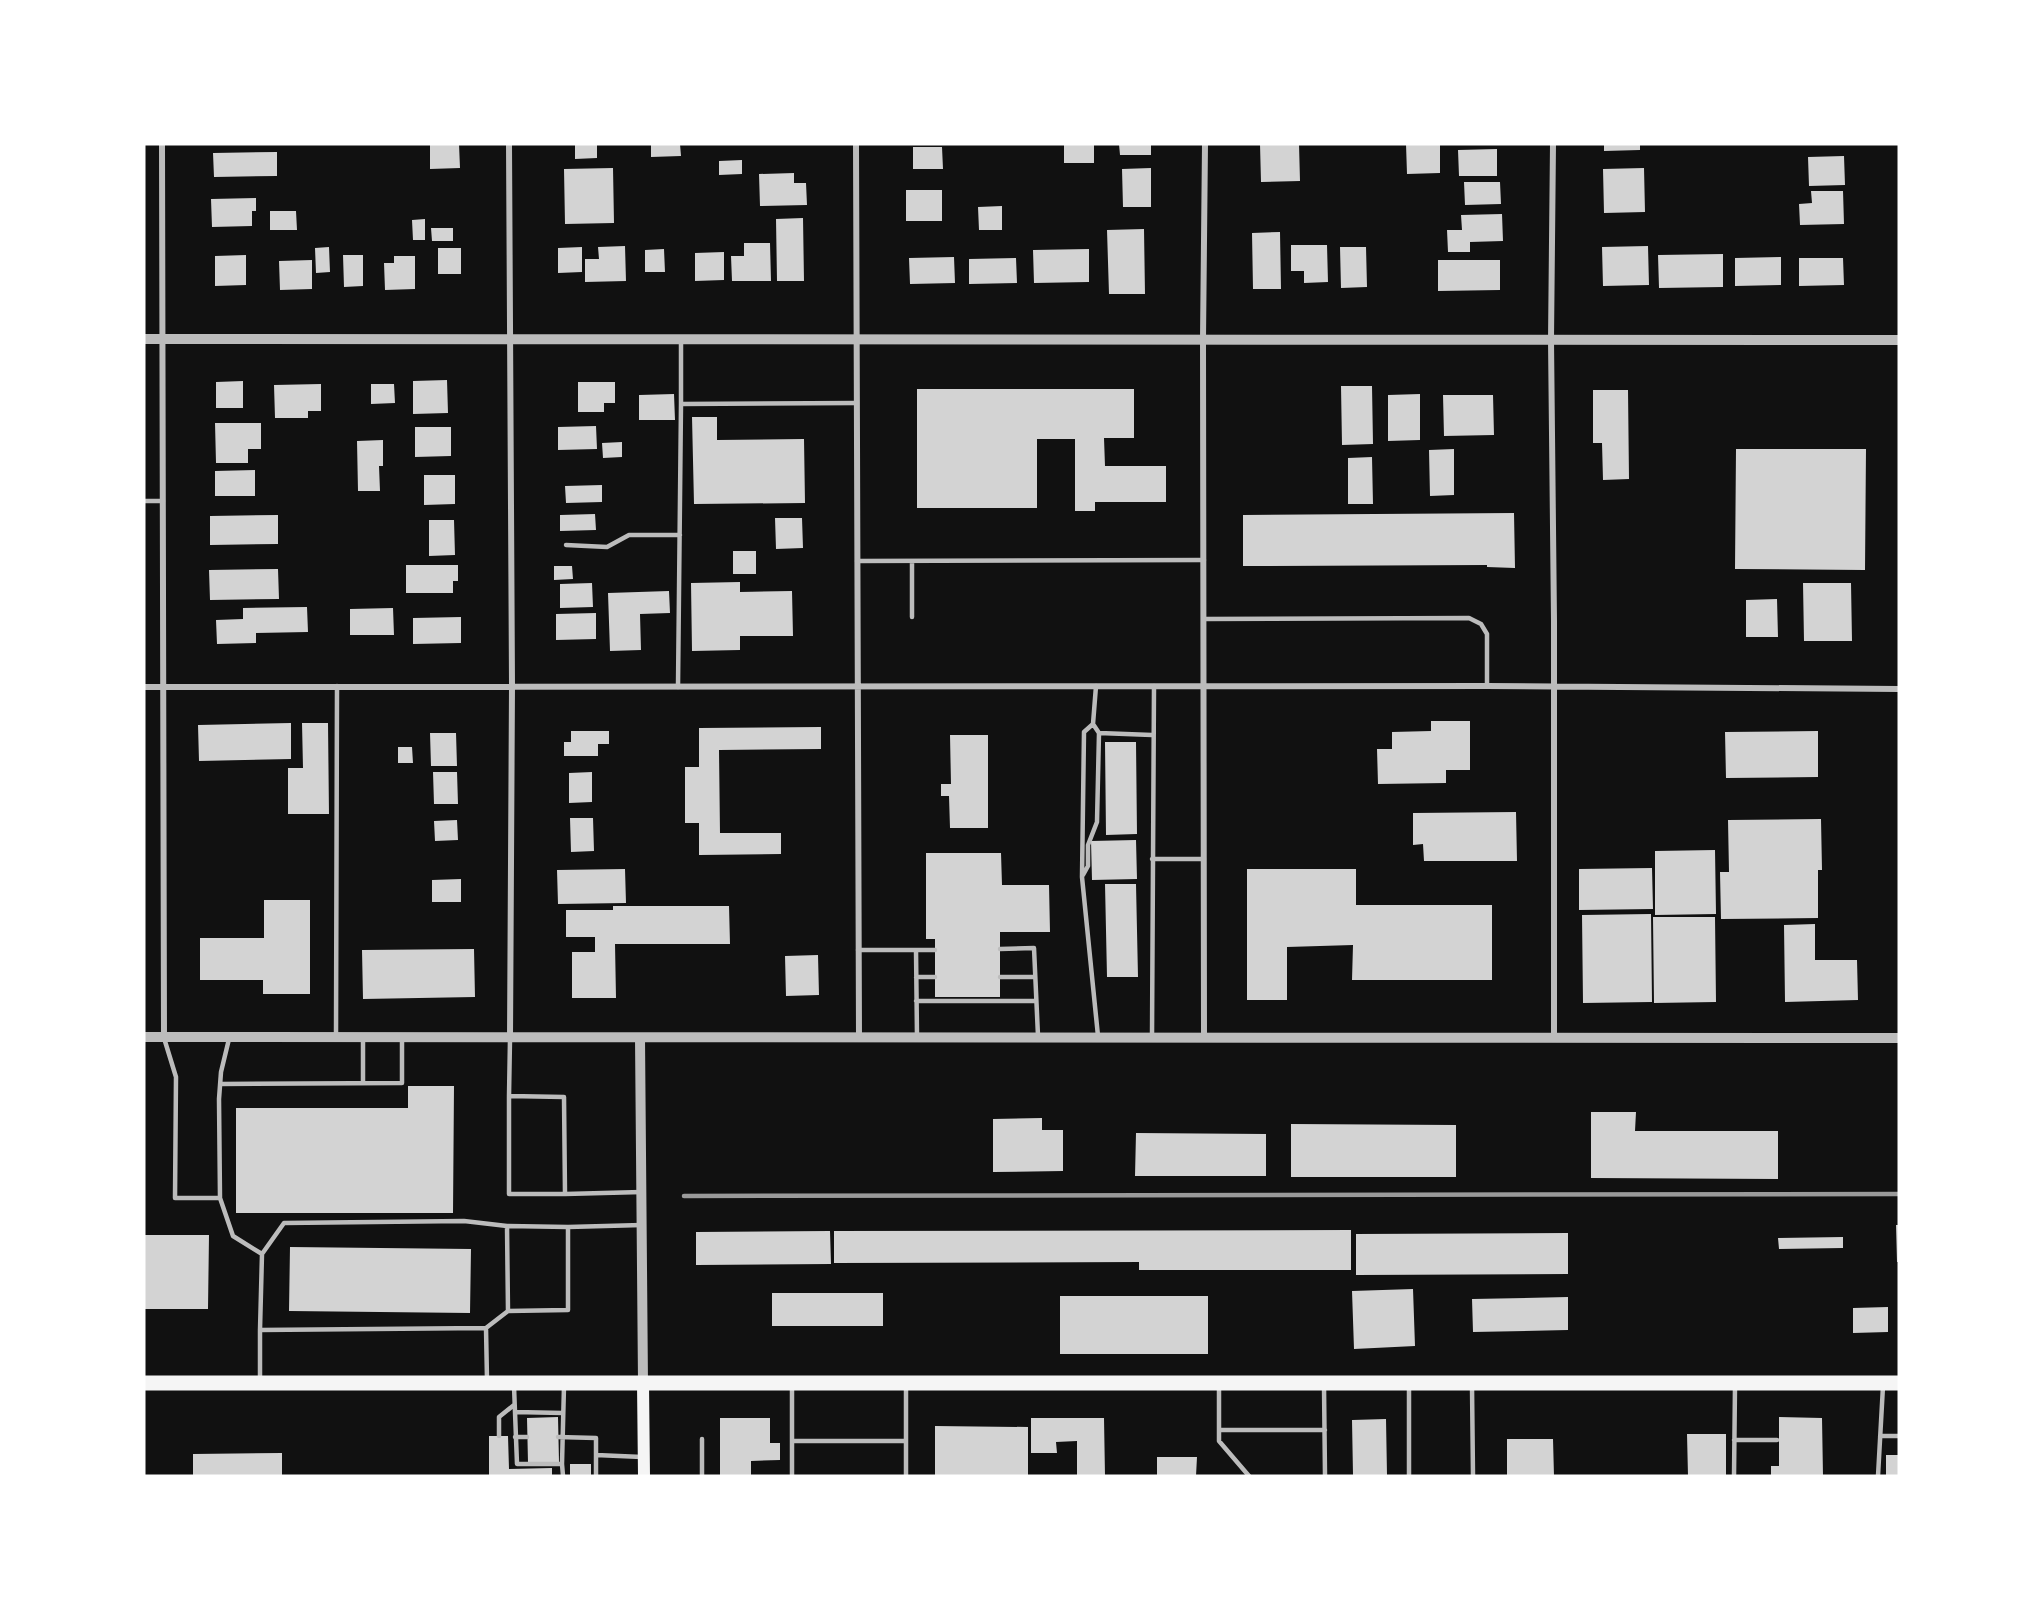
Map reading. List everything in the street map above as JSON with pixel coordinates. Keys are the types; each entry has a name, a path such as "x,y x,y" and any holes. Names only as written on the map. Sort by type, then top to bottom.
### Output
{"main road":[{"path":"144,1383 1899,1383"},
{"path":"643,1383 644,1476"}],"street":[{"path":"162,144 164,1037"},
{"path":"508,144 512,686 510,1038"},
{"path":"856,144 859,1038"},
{"path":"1204,1037 1205,144"},
{"path":"1553,144 1551,340 1554,1037"},
{"path":"144,339 1899,340"},
{"path":"144,687 1553,686 1899,689"},
{"path":"144,1037 1899,1038"},
{"path":"639,1038 643,1383"}],"lane":[{"path":"678,687 681,338"},
{"path":"681,404 857,403"},
{"path":"144,501 163,501"},
{"path":"566,545 607,547 629,536 680,535"},
{"path":"857,561 1204,560"},
{"path":"912,561 912,618"},
{"path":"1204,619 1476,620 1487,634 1487,686"},
{"path":"336,1037 337,686"},
{"path":"1082,877 1088,866 1088,844 1097,822 1099,734 1093,724 1096,686"},
{"path":"1152,1037 1154,686"},
{"path":"1093,724 1084,732 1082,877 1098,1036"},
{"path":"1099,734 1152,735"},
{"path":"1152,859 1204,858"},
{"path":"1000,949 1034,948 1038,1036"},
{"path":"858,950 935,950"},
{"path":"916,950 917,1038"},
{"path":"916,977 935,977"},
{"path":"1000,977 1035,977"},
{"path":"916,1001 1036,1001"},
{"path":"164,1037 176,1077 175,1198 220,1198"},
{"path":"229,1037 220,1084 220,1198 233,1236 262,1254"},
{"path":"363,1037 363,1083"},
{"path":"220,1084 402,1083 402,1038"},
{"path":"510,1038 509,1194 642,1192"},
{"path":"509,1096 564,1096 565,1194"},
{"path":"260,1383 262,1254 284,1223 464,1221 507,1226 642,1225"},
{"path":"507,1226 508,1311"},
{"path":"260,1330 486,1328 508,1311 568,1310 568,1227"},
{"path":"486,1328 487,1383"},
{"path":"514,1383 517,1464 562,1464"},
{"path":"563,1476 561,1437 564,1383"},
{"path":"792,1383 792,1476"},
{"path":"906,1383 906,1476"},
{"path":"1219,1383 1219,1441 1249,1476"},
{"path":"1324,1383 1325,1476"},
{"path":"1409,1383 1409,1476"},
{"path":"1472,1383 1473,1476"},
{"path":"1734,1476 1735,1383"},
{"path":"1878,1476 1883,1383"},
{"path":"498,1436 499,1417 514,1405"},
{"path":"515,1412 563,1413"},
{"path":"1219,1430 1325,1430"},
{"path":"1880,1436 1899,1436"},
{"path":"515,1437 527,1437"},
{"path":"561,1437 596,1438 596,1476"},
{"path":"702,1439 702,1476"},
{"path":"1734,1440 1777,1440"},
{"path":"792,1441 906,1441"},
{"path":"596,1455 644,1457"}],"building":[{"path":"459,144 460,168 430,169 430,145"},
{"path":"575,144 597,144 597,158 575,159"},
{"path":"651,144 680,144 681,156 651,157"},
{"path":"1064,144 1094,144 1094,163 1064,163"},
{"path":"1119,144 1151,144 1151,155 1120,155"},
{"path":"1260,144 1299,144 1300,181 1261,182"},
{"path":"1406,144 1440,144 1440,173 1407,174"},
{"path":"1604,144 1640,144 1640,150 1604,151"},
{"path":"913,147 942,147 943,169 913,169"},
{"path":"1497,149 1497,176 1459,176 1458,150"},
{"path":"277,152 277,176 214,177 213,153"},
{"path":"1844,156 1845,185 1809,186 1808,157"},
{"path":"742,160 742,174 719,175 719,161"},
{"path":"613,168 614,223 565,224 564,169"},
{"path":"1151,168 1151,207 1123,207 1122,169"},
{"path":"1644,168 1645,212 1604,213 1603,169"},
{"path":"794,173 794,183 806,183 807,205 760,206 759,174"},
{"path":"1464,182 1500,182 1501,204 1465,205"},
{"path":"906,190 942,190 942,221 906,221"},
{"path":"1811,191 1843,191 1844,224 1800,225 1799,204 1812,203"},
{"path":"256,198 256,211 252,211 252,226 212,227 211,199"},
{"path":"1002,206 1002,230 979,230 978,207"},
{"path":"270,211 296,211 297,230 270,230"},
{"path":"1502,214 1503,241 1470,242 1470,252 1448,252 1447,230 1462,230 1461,215"},
{"path":"803,218 804,281 777,281 776,219"},
{"path":"425,219 425,240 413,240 412,220"},
{"path":"431,228 453,228 453,241 432,241"},
{"path":"1144,229 1145,294 1109,294 1107,230"},
{"path":"1280,232 1281,289 1253,289 1252,233"},
{"path":"744,243 770,243 771,281 732,281 731,256 744,256"},
{"path":"1291,245 1327,245 1328,282 1304,283 1304,271 1291,271"},
{"path":"625,246 626,281 585,282 585,259 599,259 598,247"},
{"path":"1648,246 1649,285 1603,286 1602,247"},
{"path":"329,247 330,272 316,273 315,248"},
{"path":"582,247 582,272 558,273 558,248"},
{"path":"1340,247 1366,247 1367,287 1341,288"},
{"path":"438,248 461,248 461,274 438,274"},
{"path":"664,249 665,272 645,272 645,250"},
{"path":"1089,249 1089,282 1034,283 1033,250"},
{"path":"724,252 724,280 695,281 695,253"},
{"path":"1723,254 1723,287 1659,288 1658,255"},
{"path":"246,255 246,285 215,286 215,256"},
{"path":"343,255 363,255 363,286 344,287"},
{"path":"394,256 415,256 415,289 385,290 384,263 394,263"},
{"path":"954,257 955,283 910,284 909,258"},
{"path":"1781,257 1781,285 1735,286 1735,258"},
{"path":"1016,258 1017,283 969,284 969,259"},
{"path":"1799,258 1843,258 1844,285 1799,286"},
{"path":"312,260 312,289 280,290 279,261"},
{"path":"1438,260 1500,260 1500,290 1438,291"},
{"path":"447,380 448,413 413,414 413,381"},
{"path":"243,381 243,408 216,408 216,382"},
{"path":"578,382 615,382 615,403 604,403 604,412 578,412"},
{"path":"321,384 321,411 308,411 308,418 275,418 274,385"},
{"path":"371,384 394,384 395,403 371,404"},
{"path":"1341,386 1372,386 1373,444 1342,445"},
{"path":"917,389 1134,389 1134,438 1104,438 1105,466 1166,466 1166,502 1095,502 1095,511 1075,511 1075,439 1037,439 1037,508 917,508"},
{"path":"1593,390 1628,390 1629,479 1603,480 1602,443 1593,443"},
{"path":"674,394 675,420 639,420 639,395"},
{"path":"1420,394 1420,440 1388,441 1388,395"},
{"path":"1443,395 1493,395 1494,435 1444,436"},
{"path":"692,417 717,417 717,440 804,439 805,503 694,504"},
{"path":"215,423 261,423 261,449 248,449 248,463 216,463"},
{"path":"596,426 597,449 558,450 558,427"},
{"path":"415,427 451,427 451,456 415,457"},
{"path":"383,440 383,466 379,466 380,491 358,491 357,441"},
{"path":"622,442 622,457 603,458 602,443"},
{"path":"1454,449 1454,495 1430,496 1429,450"},
{"path":"1736,449 1866,449 1865,570 1735,569"},
{"path":"1372,457 1373,504 1348,504 1348,458"},
{"path":"255,470 255,496 215,496 215,471"},
{"path":"424,475 455,475 455,504 424,505"},
{"path":"602,485 602,502 566,503 565,486"},
{"path":"1514,513 1515,568 1487,567 1487,565 1243,566 1243,515"},
{"path":"595,514 596,530 560,531 560,515"},
{"path":"278,515 278,544 210,545 210,516"},
{"path":"775,518 802,518 803,548 776,549"},
{"path":"429,520 454,520 455,555 429,556"},
{"path":"733,551 756,551 756,574 733,574"},
{"path":"406,565 458,565 458,581 453,581 453,593 406,593"},
{"path":"554,566 572,566 573,579 554,580"},
{"path":"278,569 279,599 210,600 209,570"},
{"path":"740,582 740,592 792,591 793,636 740,636 740,650 692,651 691,583"},
{"path":"592,583 593,607 560,608 560,584"},
{"path":"1803,583 1851,583 1852,641 1804,641"},
{"path":"669,591 670,613 640,614 641,650 610,651 608,593"},
{"path":"1777,599 1778,637 1746,637 1746,600"},
{"path":"307,607 308,632 256,633 256,643 217,644 216,620 243,619 243,608"},
{"path":"393,608 394,635 350,635 350,609"},
{"path":"596,613 596,639 556,640 556,614"},
{"path":"461,617 461,643 413,644 413,618"},
{"path":"1431,721 1470,721 1470,770 1446,770 1446,783 1378,784 1377,749 1392,749 1392,732 1431,731"},
{"path":"291,723 291,759 199,761 198,725"},
{"path":"302,723 328,723 329,814 288,814 288,768 303,768"},
{"path":"821,727 821,749 719,750 720,833 781,833 781,854 699,855 699,823 685,823 685,767 699,767 699,728"},
{"path":"571,731 609,731 609,744 598,744 598,756 564,756 564,742 571,742"},
{"path":"1818,731 1818,777 1726,778 1725,732"},
{"path":"430,733 456,733 457,766 431,766"},
{"path":"950,735 988,735 988,828 950,828 949,796 941,796 941,784 951,784"},
{"path":"1105,742 1136,742 1137,834 1106,835"},
{"path":"398,747 412,747 413,763 398,763"},
{"path":"433,772 457,772 458,804 434,804"},
{"path":"592,772 592,802 569,803 569,773"},
{"path":"1516,812 1517,861 1424,861 1423,844 1413,845 1413,813"},
{"path":"570,818 593,818 594,851 571,852"},
{"path":"1821,819 1822,870 1818,870 1818,918 1721,919 1720,872 1729,872 1728,820"},
{"path":"457,820 458,840 435,841 434,821"},
{"path":"1136,840 1137,879 1092,880 1091,841"},
{"path":"1715,850 1716,914 1655,915 1655,851"},
{"path":"926,853 1001,853 1002,885 1049,885 1050,932 1000,932 1000,997 935,997 935,939 926,939"},
{"path":"1652,868 1653,909 1579,910 1579,869"},
{"path":"625,869 626,903 558,904 557,870"},
{"path":"1247,869 1356,869 1356,905 1492,905 1492,980 1352,980 1353,945 1287,947 1287,1000 1247,1000"},
{"path":"461,879 461,902 432,902 432,880"},
{"path":"1105,884 1136,884 1138,977 1107,977"},
{"path":"264,900 310,900 310,994 263,994 263,980 200,980 200,938 264,938"},
{"path":"613,906 729,906 730,944 615,944 616,998 572,998 572,952 595,952 595,937 566,937 566,910 613,910"},
{"path":"1651,914 1652,1002 1583,1003 1582,915"},
{"path":"1653,917 1715,917 1716,1002 1654,1003"},
{"path":"1815,924 1815,960 1857,960 1858,1000 1785,1002 1784,925"},
{"path":"474,949 475,997 363,999 362,950"},
{"path":"818,955 819,995 786,996 785,956"},
{"path":"408,1086 454,1086 453,1213 236,1213 236,1108 408,1108"},
{"path":"1591,1112 1636,1112 1635,1131 1778,1131 1778,1179 1591,1178"},
{"path":"1042,1118 1042,1130 1063,1130 1063,1171 993,1172 993,1119"},
{"path":"1291,1124 1456,1125 1456,1177 1291,1177"},
{"path":"1136,1133 1266,1134 1266,1176 1135,1176"},
{"path":"1896,1225 1899,1225 1899,1262 1897,1262"},
{"path":"1351,1230 1351,1270 1139,1270 1139,1262 834,1263 834,1231"},
{"path":"830,1231 831,1264 696,1265 696,1232"},
{"path":"1568,1233 1568,1274 1356,1275 1356,1234"},
{"path":"144,1235 209,1235 208,1309 144,1309"},
{"path":"1843,1237 1843,1248 1779,1249 1778,1238"},
{"path":"290,1247 471,1249 470,1313 289,1311"},
{"path":"1413,1289 1415,1346 1354,1349 1352,1291"},
{"path":"772,1293 883,1293 883,1326 772,1326"},
{"path":"1060,1296 1208,1296 1208,1354 1060,1354"},
{"path":"1568,1297 1568,1330 1473,1332 1472,1299"},
{"path":"1888,1307 1888,1332 1853,1333 1853,1308"},
{"path":"558,1417 559,1462 528,1463 527,1418"},
{"path":"1779,1417 1822,1418 1823,1476 1771,1476 1771,1466 1779,1466"},
{"path":"720,1418 770,1418 770,1443 780,1443 780,1460 751,1461 751,1476 720,1476"},
{"path":"1031,1418 1104,1418 1105,1476 1077,1476 1077,1441 1056,1442 1057,1453 1031,1453"},
{"path":"1386,1419 1387,1475 1353,1475 1352,1420"},
{"path":"935,1426 1028,1427 1028,1476 935,1476"},
{"path":"1687,1434 1726,1434 1726,1476 1688,1476"},
{"path":"489,1436 508,1436 509,1469 552,1468 552,1476 489,1476"},
{"path":"1507,1439 1553,1439 1554,1476 1507,1476"},
{"path":"282,1453 282,1476 193,1476 193,1454"},
{"path":"1886,1455 1899,1455 1899,1476 1886,1476"},
{"path":"1157,1457 1197,1457 1196,1476 1157,1476"},
{"path":"570,1464 591,1464 591,1476 570,1476"}],"railway":[{"path":"684,1196 1899,1194"}]}
